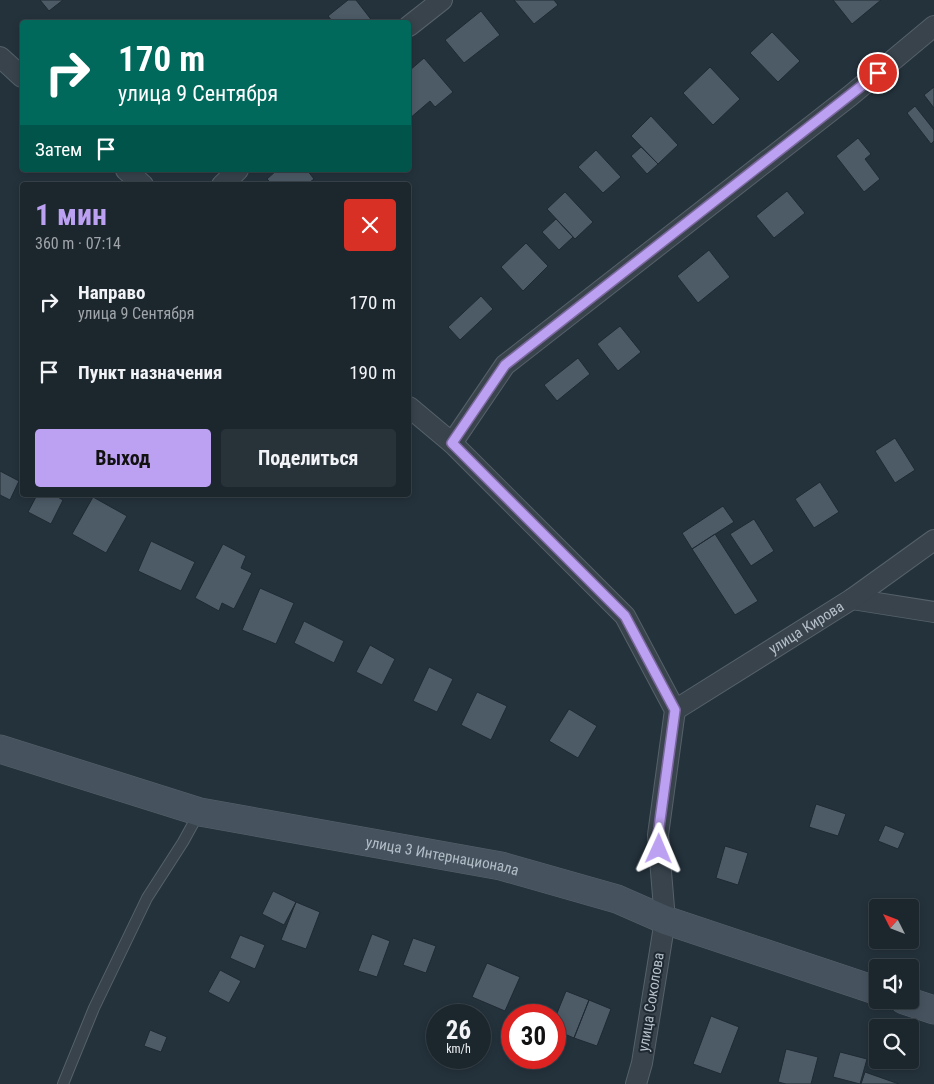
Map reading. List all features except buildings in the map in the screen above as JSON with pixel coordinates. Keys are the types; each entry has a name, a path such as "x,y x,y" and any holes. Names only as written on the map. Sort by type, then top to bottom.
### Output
{"street":[{"path":"411,24 442,0"},
{"path":"452,443 505,365 850,96 934,26"},
{"path":"0,57 20,75"},
{"path":"128,172 140,182"},
{"path":"225,182 236,172"},
{"path":"411,409 452,443 625,616 675,710"},
{"name":"улица Кирова","path":"675,710 852,599 934,540"},
{"path":"852,599 934,612"},
{"name":"улица Соколова","path":"636,1084 642,1063 665,920 658,835 675,710"},
{"name":"улица 3 Интернационала","path":"0,749 200,812 500,866 617,899 665,920 869,988"},
{"path":"919,1005 934,1010"}],"lane":[{"path":"63,1084 94,1008 147,898 200,812"}],"route":[{"path":"659,849 658,835 675,710 625,616 452,443 505,365 878,73"}]}
